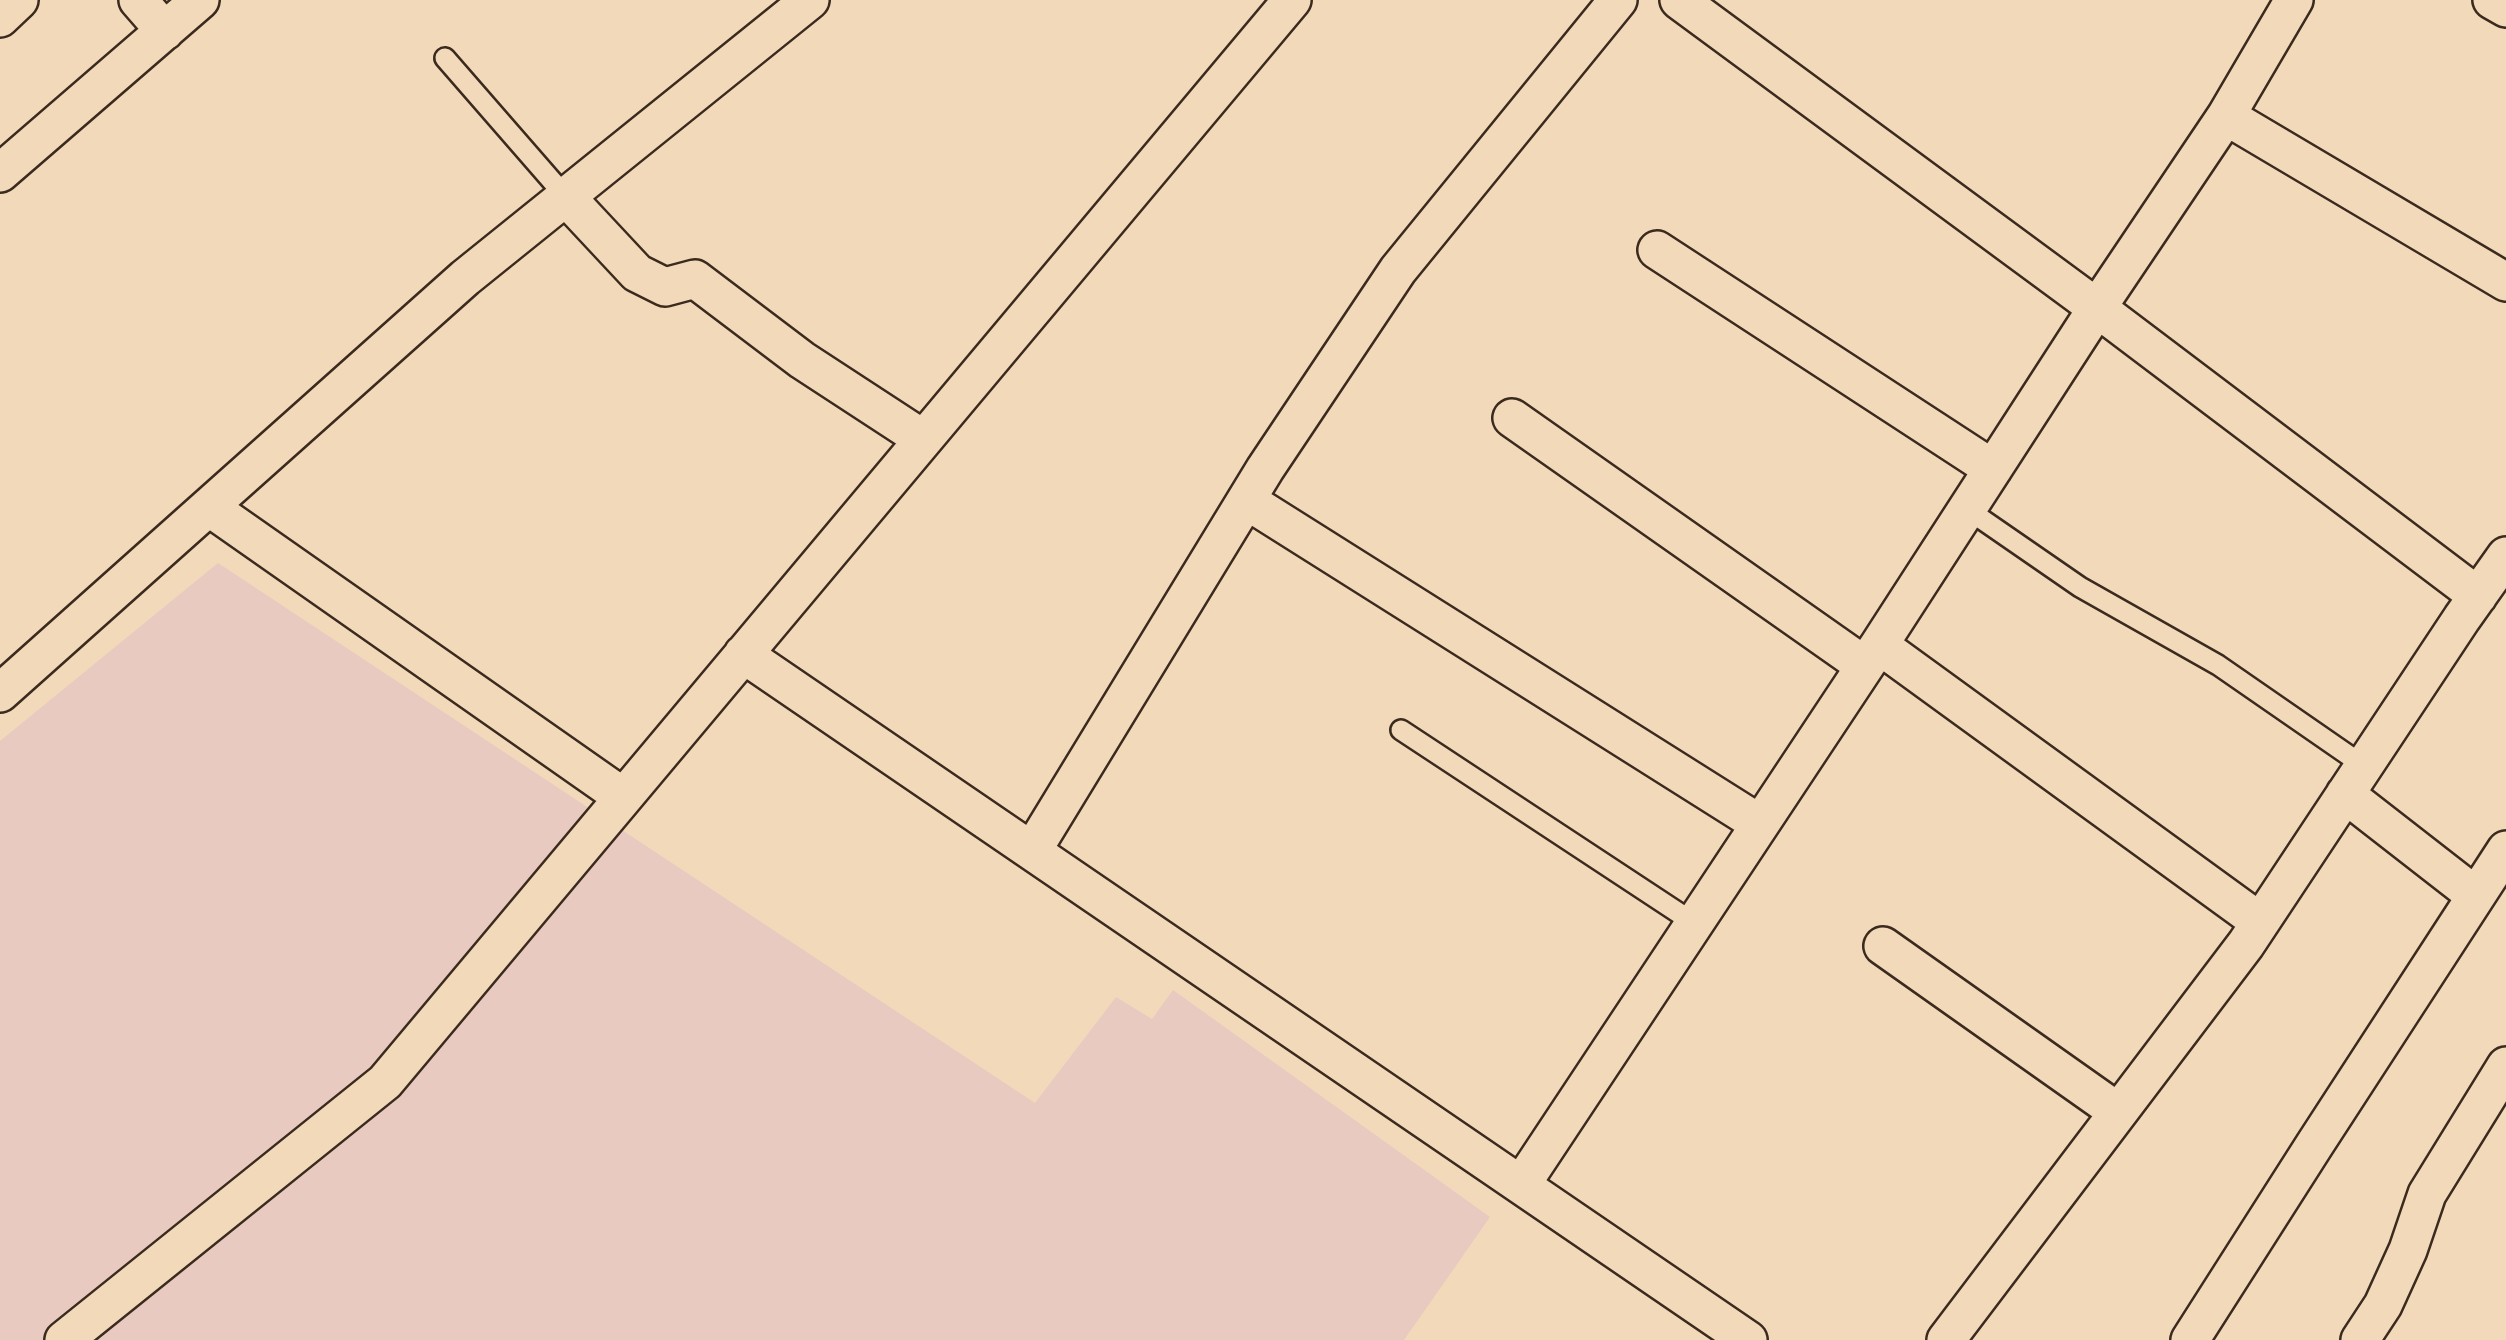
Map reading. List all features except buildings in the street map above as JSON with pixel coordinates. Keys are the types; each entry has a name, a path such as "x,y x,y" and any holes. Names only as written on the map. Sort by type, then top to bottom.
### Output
{"street":[{"path":"0,18 19,0"},
{"path":"138,0 165,31"},
{"path":"0,173 200,0"},
{"path":"0,693 465,278 810,0"},
{"path":"64,1340 385,1082 1292,0"},
{"path":"1032,851 1246,500 1398,270 1618,0"},
{"path":"1679,0 2098,308 2477,596"},
{"path":"1521,1185 2226,116 2294,0"},
{"path":"2492,0 2506,8"},
{"path":"2226,116 2506,282"},
{"path":"566,197 637,273 665,287 695,279 803,360 923,439"},
{"path":"1657,250 1993,469"},
{"path":"1512,418 1872,656 2260,922"},
{"path":"1246,500 1760,824"},
{"path":"208,507 623,797"},
{"path":"1946,1340 2260,922 2506,556"},
{"path":"743,654 1748,1340"},
{"path":"2355,780 2476,896"},
{"path":"2190,1340 2506,850"},
{"path":"1882,946 2118,1112"},
{"path":"2360,1340 2383,1305 2408,1250 2427,1194 2506,1066"}],"lane":[{"path":"445,58 566,197"},
{"path":"1967,509 2080,587 2218,665 2355,780"},
{"path":"1401,730 1694,923"}],"shaded area":[{"path":"218,563 1035,1103 1116,997 1152,1019 1173,990 1490,1217 1404,1340 0,1340 0,741"}]}
